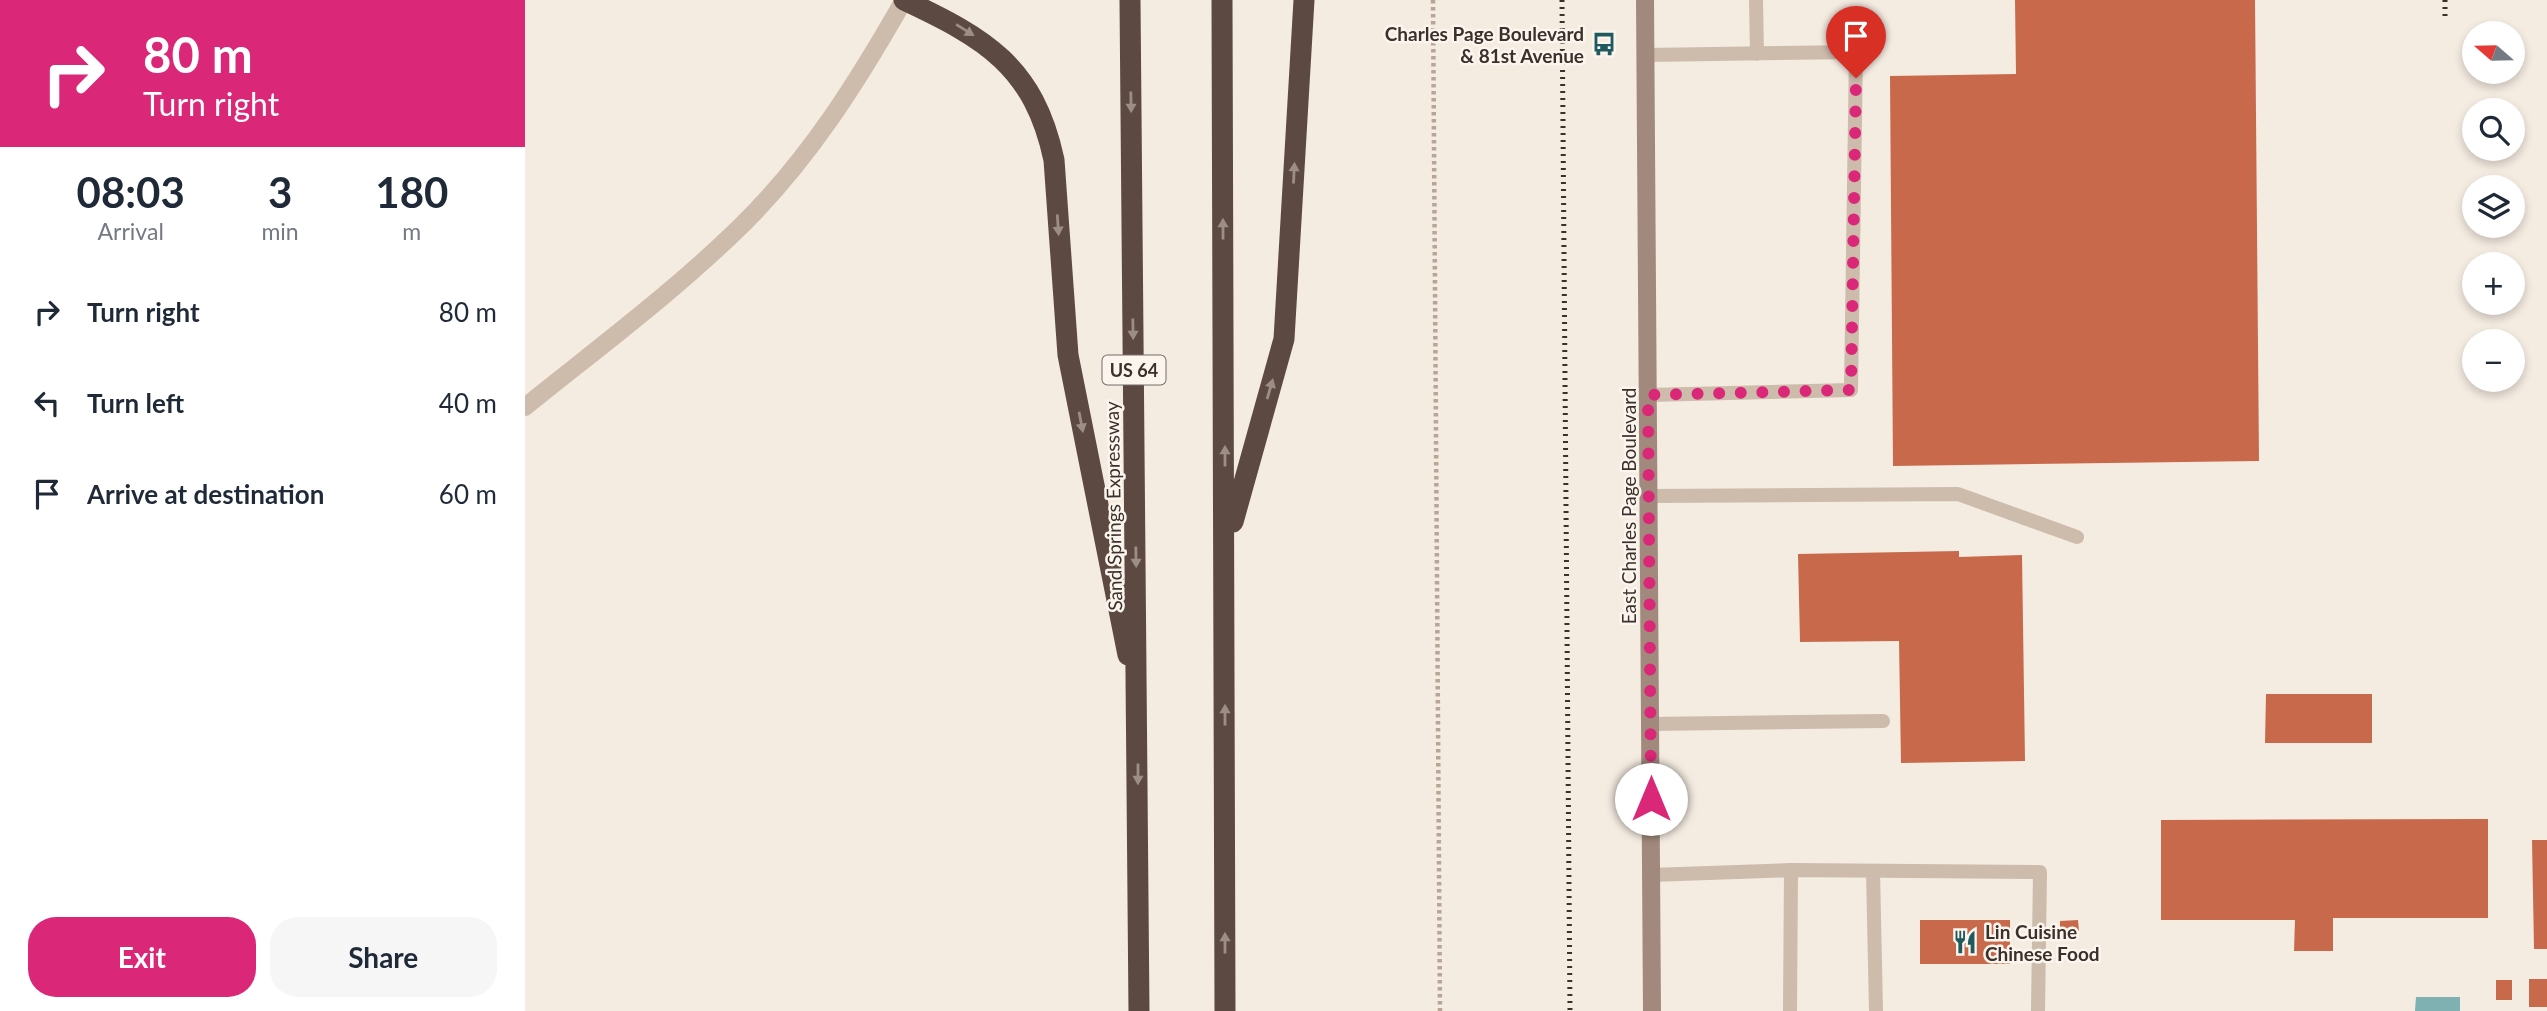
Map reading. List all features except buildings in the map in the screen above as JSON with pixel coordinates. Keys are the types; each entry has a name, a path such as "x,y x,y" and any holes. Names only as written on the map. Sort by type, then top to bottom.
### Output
{"highway":[{"path":"904,0 967,30 1005,61 1036,103 1047,129 1054,160 1068,355 1137,706"},
{"name":"Sand Springs Expressway","path":"1130,0 1139,1011"},
{"path":"1222,0 1225,1011"},
{"path":"1225,549 1284,339 1304,0"}],"main road":[{"name":"East Charles Page Boulevard","path":"1645,0 1652,1011"}],"street":[{"path":"525,407 687,275 744,223 805,154 856,85 904,0"}],"lane":[{"path":"1755,0 1757,54"},
{"path":"1646,55 1856,52 1851,390 1648,395"},
{"path":"1649,496 1958,494 2077,537"},
{"path":"1650,724 1883,721"},
{"path":"1790,1011 1791,870"},
{"path":"1651,875 1791,870 2040,872 2038,1011"},
{"path":"1873,871 1876,1011"}],"path":[{"path":"1433,0 1440,1011"}],"water":[{"path":"2416,997 2460,997 2460,1011 2415,1011"}],"railway":[{"path":"1562,0 1570,1011"},
{"path":"2445,0 2445,21"}],"place":[{"name":"Charles Page Boulevard & 81st Avenue","path":"1604,44"},
{"name":"Lin Cuisine Chinese Food","path":"1965,942"}],"route":[{"path":"1651,799 1648,395 1851,390 1856,78"}]}
